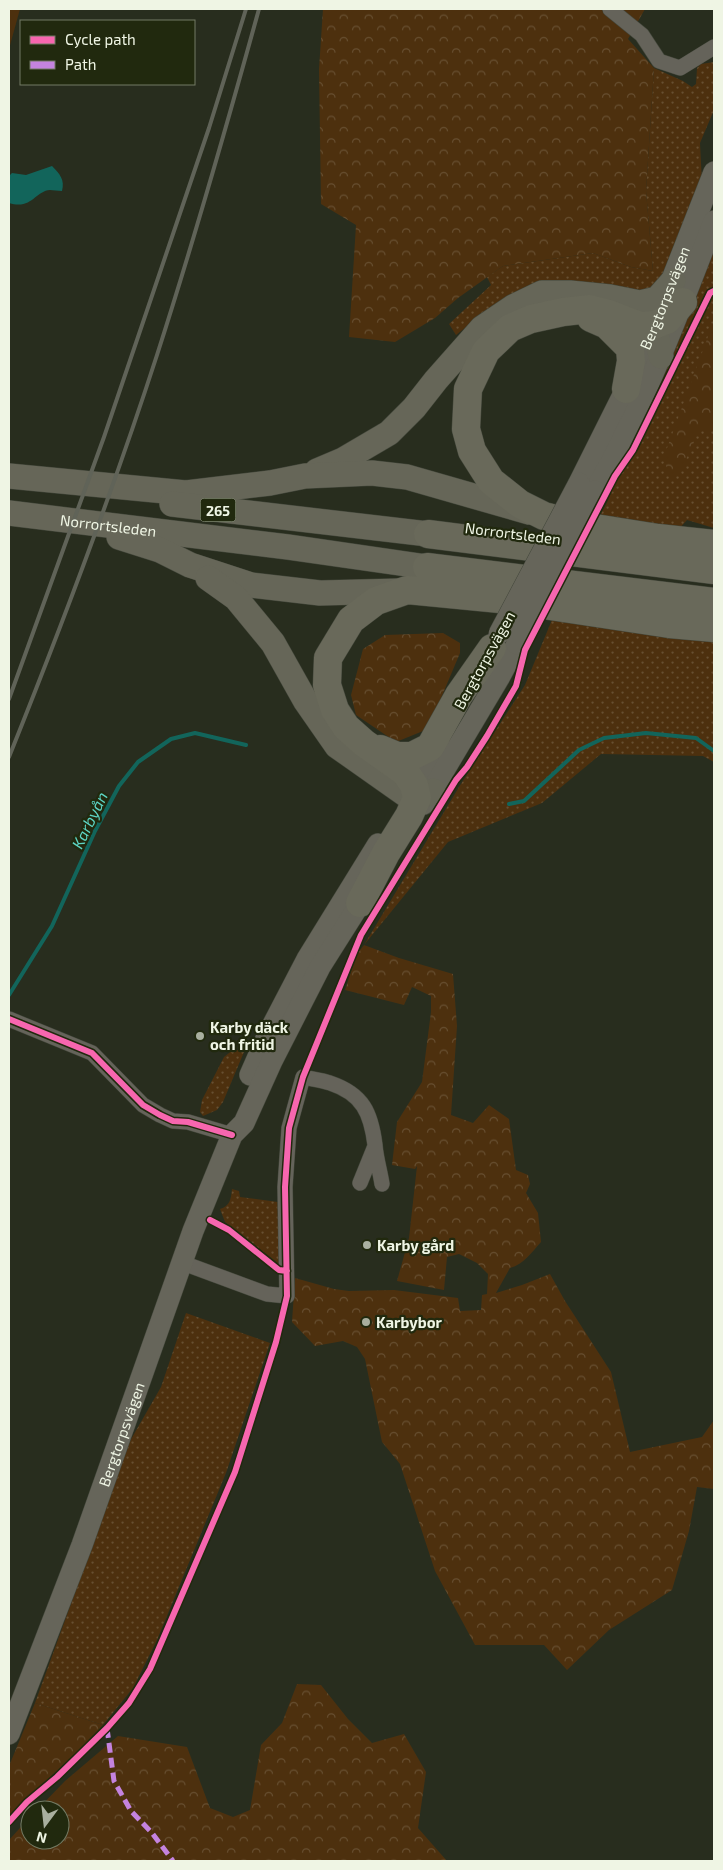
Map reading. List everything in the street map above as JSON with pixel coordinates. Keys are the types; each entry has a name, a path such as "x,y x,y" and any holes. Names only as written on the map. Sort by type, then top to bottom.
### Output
{"highway":[{"path":"306,476 343,460 389,433 414,408 482,328 513,307 542,294 570,293 610,297 640,304 678,291"},
{"path":"544,516 520,504 491,482 472,451 466,429 468,389 486,351 510,328 531,319 563,312 590,309 640,326 654,326 667,320 678,291"},
{"path":"610,297 640,311 654,326 661,356"},
{"path":"563,312 583,314 607,325 630,348 631,361 626,389"},
{"path":"9,476 186,493 270,483 306,476 372,473 407,477 589,527 658,538 714,544"},
{"name":"Norrortsleden","path":"9,485 428,534 714,570"},
{"path":"9,514 118,536 160,550 190,565 252,585 282,590 320,593 407,590 510,600 669,624 714,628"},
{"name":"Norrortsleden","path":"9,514 288,547 427,567 714,602"},
{"path":"190,565 236,598 273,643 305,700 337,746 418,793"},
{"path":"407,590 376,601 351,620 328,658 327,685 335,710 346,727 406,772 418,793"},
{"path":"364,742 396,756 412,756 430,747 459,695 503,642"},
{"path":"360,903 386,853 409,816 418,793"}],"main road":[{"name":"Bergtorpsvägen","path":"587,487 618,451 661,356 678,291 714,172"},
{"name":"Bergtorpsvägen","path":"678,291 714,221"},
{"name":"Bergtorpsvägen","path":"232,1135 231,1122 245,1086 268,1034 303,967 418,793 587,487 626,389 654,326"},
{"name":"Bergtorpsvägen","path":"9,1734 82,1545 193,1231 232,1135 244,1123 272,1061 320,967 360,903"}],"street":[{"path":"610,9 642,35 659,61 680,68 714,47"},
{"path":"9,1019 92,1053 143,1105 160,1115 232,1135"},
{"path":"182,1263 267,1294 287,1296 285,1187 289,1128 303,1077 331,1083 354,1095 362,1102 370,1115 382,1184"},
{"path":"360,1182 375,1146"}],"green space":[{"path":"9,9 20,9 9,49"},
{"path":"323,9 645,9 628,39 654,68 646,191 653,271 631,267 593,253 503,266 458,298 435,318 395,342 349,337 356,225 321,204 319,69"},
{"path":"714,62 714,110 700,143 702,183 666,273 654,292 490,308 456,335 449,324 491,285 487,277 503,266 593,253 631,267 653,271 646,191 654,68 692,87 696,84 697,68 701,64"},
{"path":"714,237 714,528 687,520 679,529 595,524 609,498 615,477 615,469"},
{"path":"714,320 714,429 698,430 680,474 666,476 666,451"},
{"path":"554,615 714,640 714,762 703,756 601,754 542,803 448,842 364,945 459,787 525,685"},
{"path":"443,633 460,643 460,653 428,729 396,742 356,715 351,695 363,649 385,635"},
{"path":"364,945 399,958 453,974 457,1026 451,1115 473,1123 489,1105 509,1119 516,1170 528,1175 530,1184 526,1193 538,1213 541,1242 524,1261 510,1268 496,1293 550,1274 565,1301 611,1372 630,1452 702,1437 714,1420 714,1489 697,1487 689,1531 672,1590 609,1630 567,1670 544,1645 475,1645 435,1571 400,1464 382,1442 365,1359 357,1347 343,1341 315,1346 292,1322 295,1278 334,1289 349,1291 394,1290 458,1298 460,1311 481,1310 482,1295 487,1294 488,1274 477,1263 459,1254 447,1257 444,1290 397,1281 409,1238 417,1166 415,1169 392,1165 397,1122 422,1082 431,1012 431,996 412,987 404,1005 345,990 357,954"},
{"path":"234,1049 244,1052 223,1102 217,1110 203,1116 200,1112 202,1100 224,1057"},
{"path":"232,1189 239,1191 240,1197 278,1202 279,1264 225,1222 220,1209 229,1202"},
{"path":"186,1313 270,1343 226,1473 157,1640 133,1688 103,1725 35,1703 130,1441 161,1387"},
{"path":"297,1684 321,1685 348,1719 372,1743 404,1734 426,1772 418,1828 447,1861 9,1861 9,1840 20,1828 20,1850 70,1850 70,1800 47,1800 65,1781 118,1736 187,1747 210,1808 233,1817 250,1810 261,1745 282,1723"},
{"path":"35,1703 103,1725 25,1800 20,1800 20,1805 9,1815 9,1766"}],"water":[{"path":"52,166 61,177 62,191 45,191 23,204 9,203 9,176 12,173 26,175"}],"waterway":[{"name":"Karbyån","path":"9,995 52,926 95,831 119,786 138,762 171,739 195,733 246,745"},
{"path":"509,804 524,801 579,750 604,738 646,733 696,738 714,751"}],"railway":[{"path":"9,699 104,437 209,128 246,9"},
{"path":"9,757 123,457 171,312 259,9"}],"marked path":[{"path":"107,1728 114,1781 131,1811 152,1833 173,1861"}],"cycle path":[{"path":"9,1822 27,1802 57,1777 107,1728 129,1703 150,1669 235,1472 276,1342 287,1296 285,1187 289,1128 303,1077 361,935 456,780 467,767 487,736 516,686 525,650 615,476 633,450 710,293 714,291"},
{"path":"9,1019 92,1053 143,1105 160,1115 173,1121 188,1122 232,1135"},
{"path":"210,1220 229,1230 279,1270 287,1271"}],"place":[{"name":"Karby däck och fritid","path":"200,1036"},
{"name":"Karby gård","path":"367,1245"},
{"name":"Karbybor","path":"366,1322"}]}
